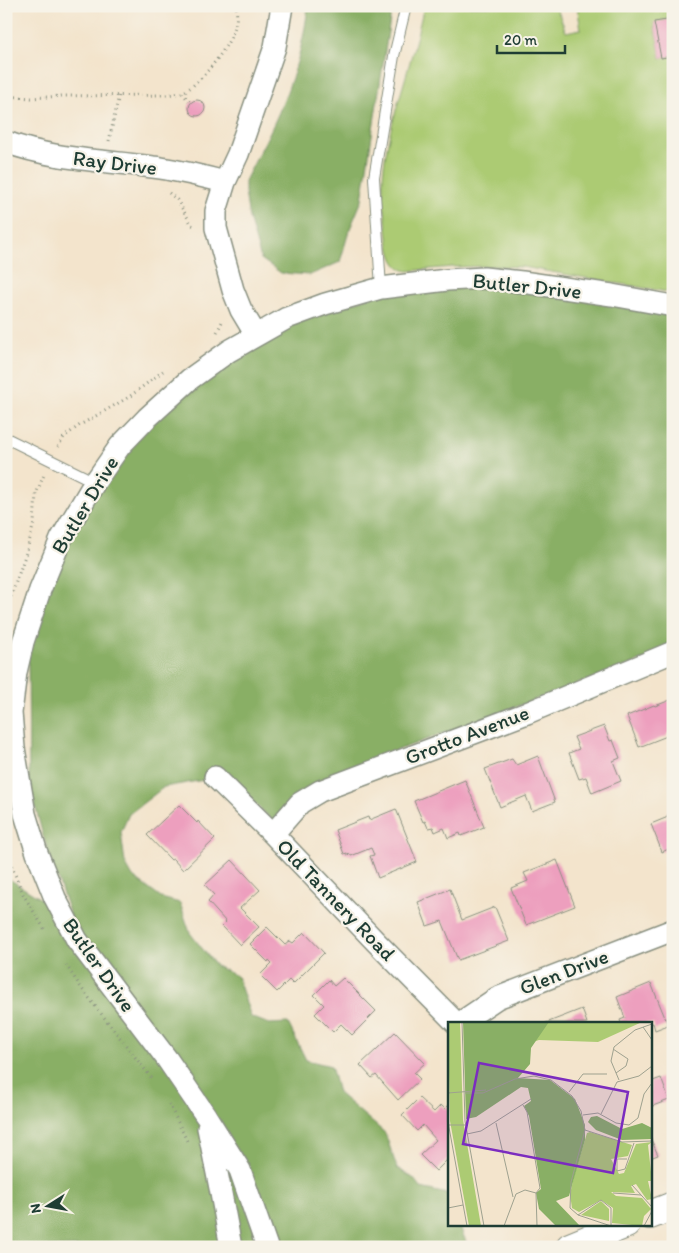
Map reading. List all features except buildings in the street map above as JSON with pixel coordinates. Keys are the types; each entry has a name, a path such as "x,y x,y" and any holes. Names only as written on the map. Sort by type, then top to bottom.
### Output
{"main road":[{"path":"652,1214 673,1206"},
{"path":"582,1236 619,1226"}],"street":[{"path":"256,335 241,310 233,290 216,228 216,211 275,47 282,6"},
{"name":"Ray Drive","path":"6,142 21,148 62,157 154,167 225,182"},
{"name":"Butler Drive","path":"268,1247 240,1170 167,1058 77,940 55,898 37,853 25,814 14,748 11,713 16,672 23,642 40,590 61,539 95,482 120,446 155,411 190,379 229,351 287,318 302,312 381,288 447,280 484,278 612,295 673,306"},
{"name":"Grotto Avenue","path":"273,834 300,803 320,791 528,713 673,652"},
{"name":"Old Tannery Road","path":"215,777 457,1022"},
{"name":"Glen Drive","path":"460,1022 497,998 673,930"},
{"name":"Butler Drive","path":"206,1116 231,1247"}],"lane":[{"path":"381,288 374,178 394,56 406,6"},
{"path":"6,438 95,482"}],"path":[{"path":"6,96 31,98 182,93 200,80 216,60 235,27 236,6"},
{"path":"182,93 191,103"},
{"path":"108,144 119,95"},
{"path":"163,188 177,200 192,225 198,228"},
{"path":"215,334 227,316 241,310"},
{"path":"6,611 27,550 34,523 36,494 64,436 129,397 168,368"},
{"path":"6,852 23,894 46,933"},
{"path":"66,965 82,990 158,1087"},
{"path":"168,1103 189,1146"}],"green space":[{"path":"308,6 392,6 362,200 349,231 340,262 310,275 281,273 261,259 249,218 245,192 245,181 274,124 292,79 303,38"},
{"path":"424,6 556,6 566,32 581,29 577,6 673,6 673,19 654,23 661,58 673,56 673,293 523,267 452,267 408,271 397,265 394,261 389,242 383,174 391,129"},
{"path":"419,281 673,302 673,649 349,768 308,792 277,825 227,776 164,787 129,814 121,832 125,863 133,877 161,898 180,903 190,933 216,966 237,976 251,1017 269,1024 288,1023 306,1060 331,1066 338,1093 385,1133 397,1168 413,1178 421,1188 447,1194 448,1226 460,1226 468,1247 6,1247 6,877 71,918 43,836 29,782 28,650 70,532 96,480 236,341"}]}
